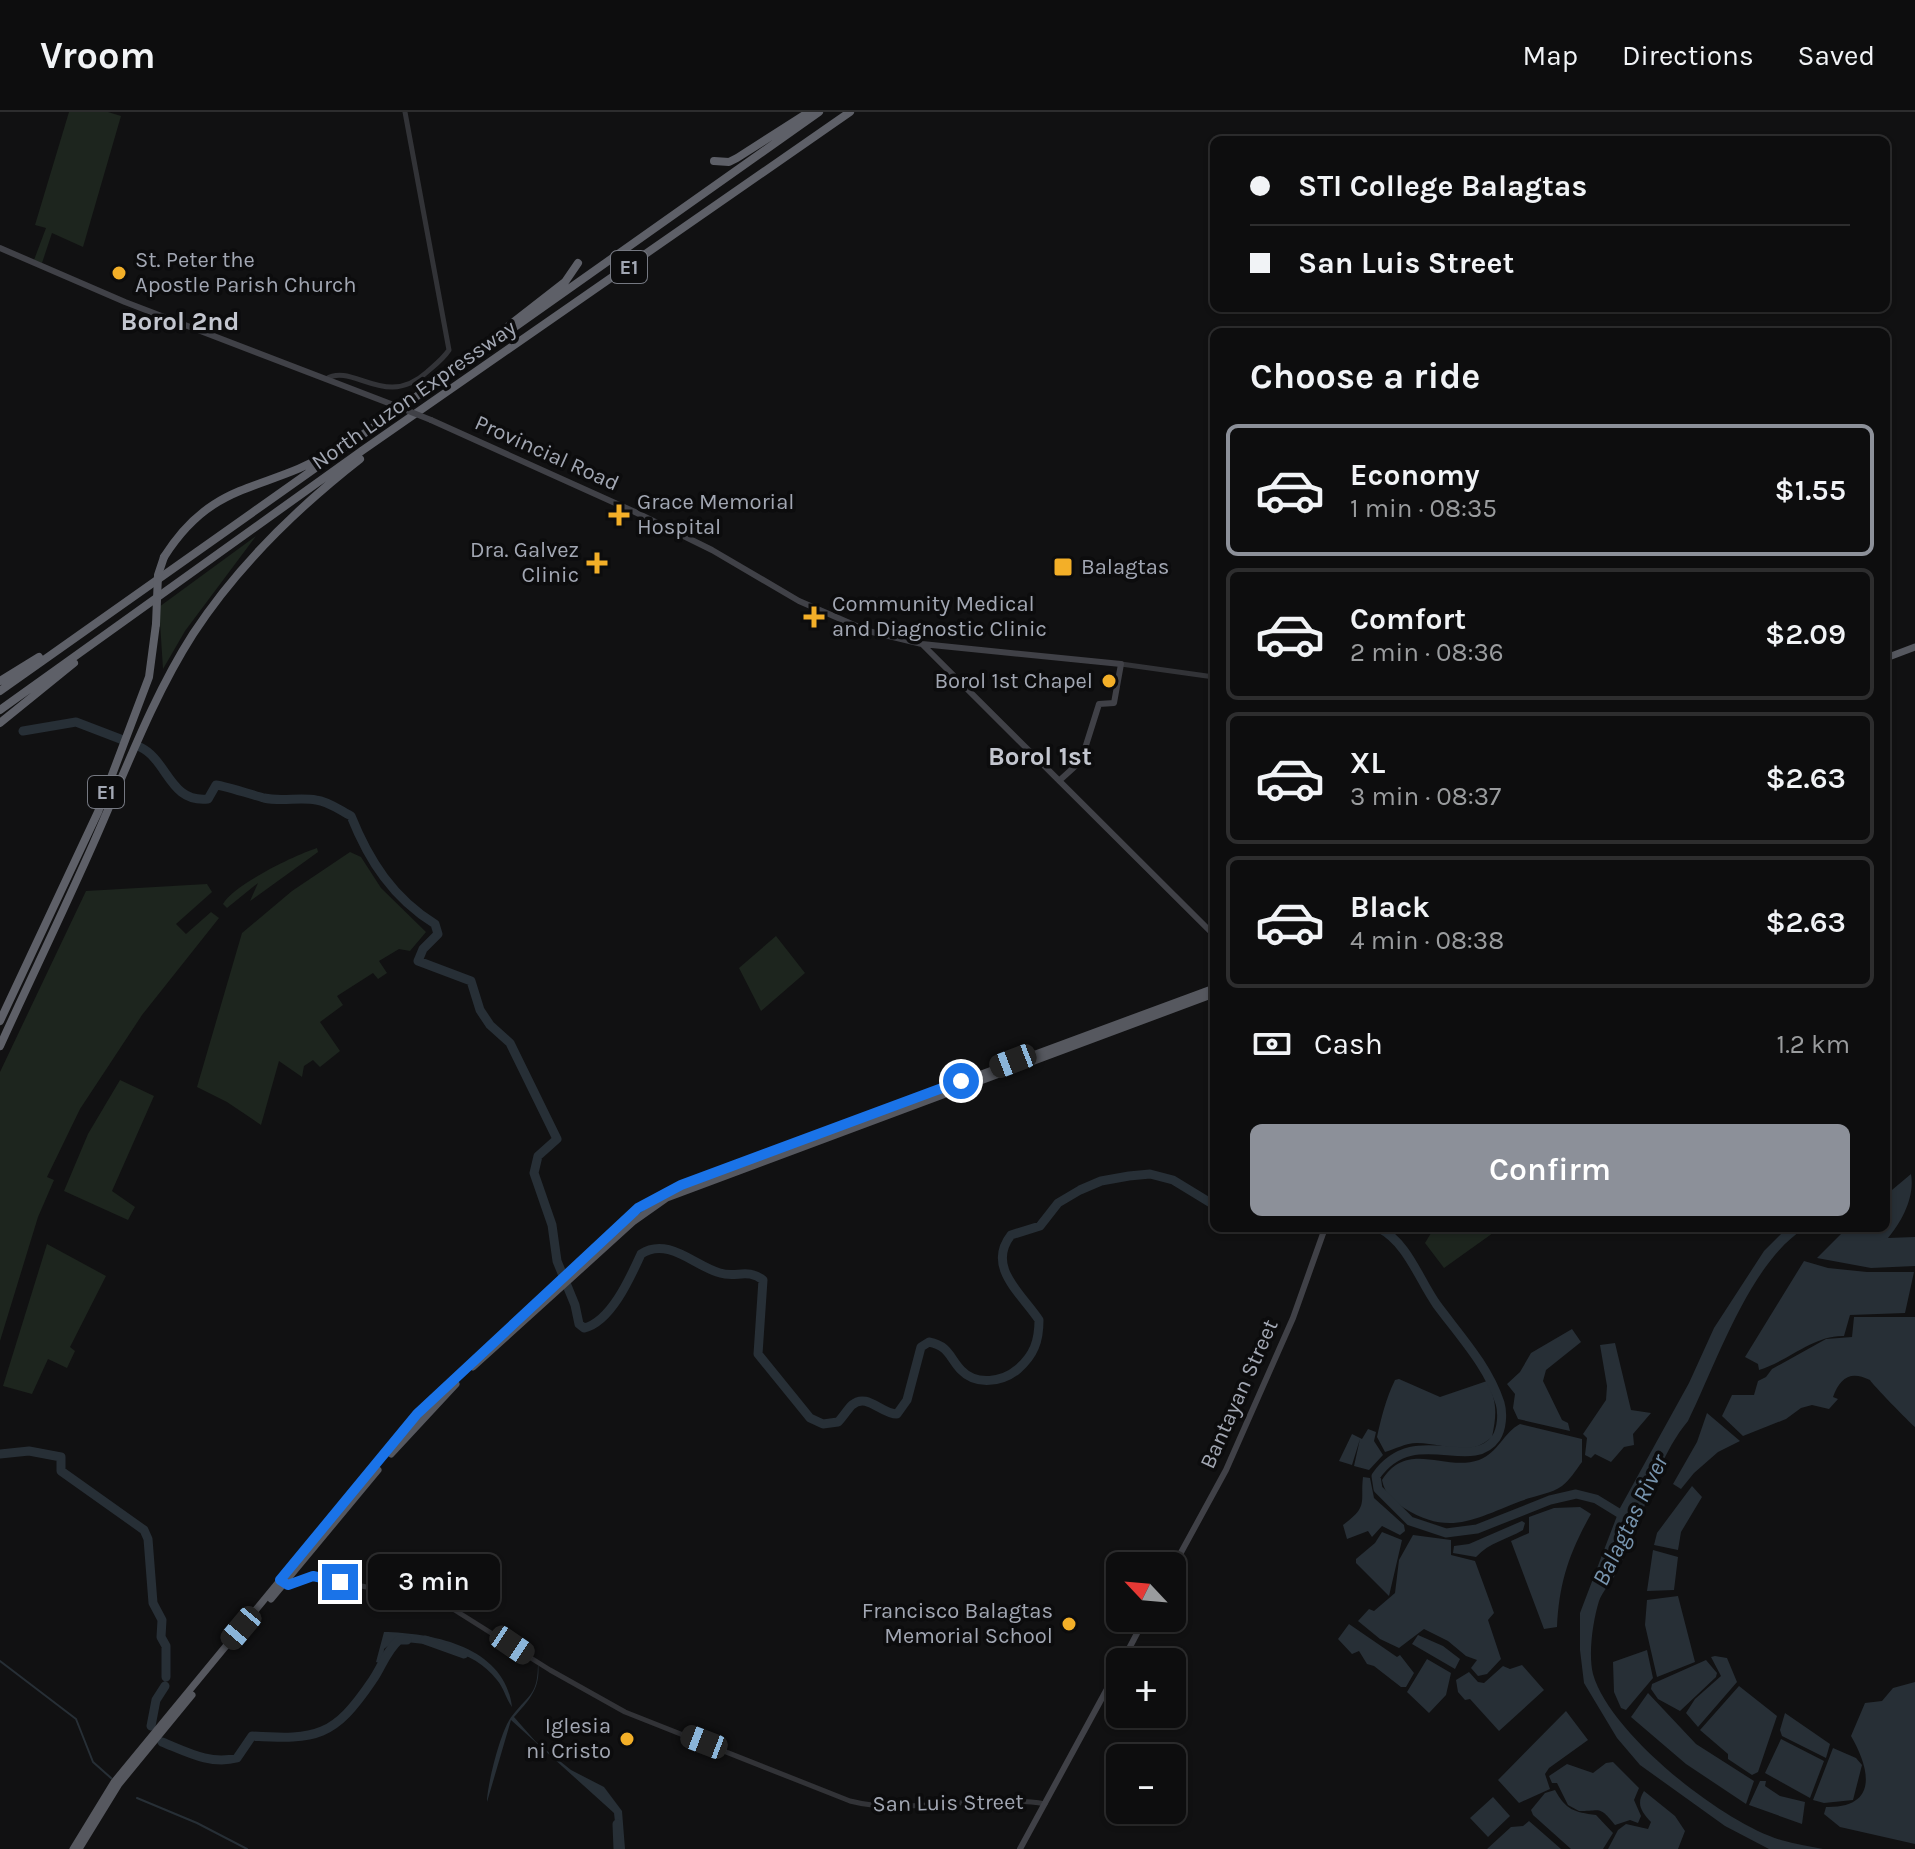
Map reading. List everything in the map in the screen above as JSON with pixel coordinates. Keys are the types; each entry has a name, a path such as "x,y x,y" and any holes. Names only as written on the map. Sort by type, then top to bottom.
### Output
{"highway":[{"path":"714,161 729,162 737,158 809,112"},
{"name":"North Luzon Expressway","path":"0,691 819,112"},
{"name":"North Luzon Expressway","path":"0,710 850,112"},
{"path":"443,378 555,290 575,272 578,263"},
{"name":"E1","path":"78,870 149,677 158,575 164,557 177,536 218,499 328,454 407,403"},
{"name":"E1","path":"0,1021 78,870 151,711 193,635 221,594 258,550 289,520 408,421"},
{"path":"0,681 124,603"},
{"path":"0,723 135,613"},
{"path":"1890,656 1915,647"},
{"name":"E1","path":"0,1046 66,894"},
{"path":"76,1849 119,1784 417,1414 567,1278 625,1219 666,1192 1210,992"}],"main road":[{"name":"Provincial Road","path":"0,248 125,302 431,420 635,512 712,550 799,601 868,631 922,644 1121,664"},
{"path":"922,644 1210,931"},
{"path":"1060,780 1081,761 1099,704 1114,703 1121,664"},
{"name":"Bantayan Street","path":"1181,1552 1226,1470 1293,1318 1324,1232"},
{"path":"1020,1849 1106,1692"}],"street":[{"path":"326,379 336,375 389,388 406,387 421,378 449,350 405,112"},
{"path":"1121,664 1210,676"},
{"name":"San Luis Street","path":"282,1582 313,1576 437,1603 473,1620 550,1670 625,1712 850,1801 877,1805 992,1800 1045,1804"}],"shaded area":[{"path":"69,112 108,112 121,116 83,247 52,233 42,263 34,260 46,228 35,225"},
{"path":"256,536 185,631 163,669 159,607"},
{"path":"317,848 318,852 250,901 258,883 227,908 223,904 251,880"},
{"path":"350,852 361,857 381,888 426,932 410,951 399,949 379,961 387,973 378,979 373,973 337,996 343,1005 320,1022 340,1051 320,1067 313,1060 304,1066 302,1077 279,1061 261,1125 227,1102 197,1087 242,933 292,891"},
{"path":"207,884 212,892 176,924 186,934 211,912 219,918 142,1015 80,1109 47,1177 54,1180 38,1217 0,1341 0,1072 86,891"},
{"path":"776,936 805,973 761,1011 739,968"},
{"path":"120,1080 154,1096 112,1191 135,1207 128,1220 64,1191 88,1134"},
{"path":"1432,1232 1494,1232 1444,1268 1425,1243"},
{"path":"47,1244 106,1276 70,1347 75,1351 67,1368 48,1359 32,1394 3,1386"}],"water":[{"path":"1911,1174 1911,1191 1906,1208 1888,1238 1915,1237 1915,1266 1871,1268 1817,1258 1843,1232 1890,1232 1890,1192"},
{"name":"Balagtas River","path":"1783,1232 1800,1232 1785,1244 1751,1288 1688,1421 1665,1458 1621,1563 1599,1601 1591,1657 1593,1674 1621,1723 1672,1773 1701,1796 1757,1830 1781,1840 1823,1849 1769,1849 1725,1826 1640,1765 1617,1738 1584,1683 1580,1650 1580,1613 1620,1508 1689,1383 1714,1328 1764,1251"},
{"path":"1804,1261 1828,1268 1867,1272 1914,1272 1905,1313 1850,1315 1844,1336 1811,1344 1759,1370 1758,1364 1745,1357"},
{"path":"1854,1317 1915,1317 1915,1427 1870,1380 1857,1376 1847,1378 1839,1385 1833,1397 1838,1399 1829,1409 1812,1405 1801,1408 1786,1419 1743,1436 1722,1416 1732,1395 1754,1395 1758,1381 1772,1369 1826,1339 1852,1337"},
{"path":"1572,1329 1581,1342 1546,1370 1543,1381 1570,1431 1518,1419 1513,1408 1515,1394 1507,1384 1520,1372 1531,1353"},
{"path":"1615,1343 1631,1410 1651,1413 1633,1434 1634,1445 1624,1447 1611,1462 1595,1454 1591,1458 1585,1455 1587,1438 1583,1434 1606,1400 1607,1386 1600,1345"},
{"path":"1395,1380 1440,1397 1487,1381 1495,1408 1492,1437 1483,1444 1465,1449 1417,1443 1385,1452 1377,1437 1389,1394"},
{"path":"1707,1413 1740,1441 1718,1452 1681,1489 1673,1484 1697,1442"},
{"path":"1520,1424 1582,1439 1582,1462 1562,1486 1476,1518 1449,1523 1420,1517 1396,1502 1385,1489 1382,1480 1403,1461 1427,1459 1466,1463 1479,1460 1491,1453"},
{"path":"1368,1429 1376,1432 1374,1441 1383,1455 1369,1470 1354,1466 1360,1439 1352,1465 1339,1461 1352,1434 1362,1439"},
{"path":"1363,1477 1370,1478 1374,1498 1404,1525 1405,1531 1400,1535 1382,1526 1372,1537 1368,1531 1347,1539 1343,1525 1360,1508"},
{"path":"1692,1486 1702,1497 1681,1532 1678,1550 1654,1545 1657,1533"},
{"path":"1580,1507 1591,1514 1566,1569 1557,1627 1544,1629 1511,1541 1529,1533 1529,1517 1554,1508"},
{"path":"1522,1521 1525,1523 1523,1530 1476,1557 1453,1553 1454,1546 1469,1544"},
{"path":"1382,1532 1402,1540 1389,1596 1356,1563 1356,1559 1375,1543"},
{"path":"1413,1535 1451,1540 1451,1555 1475,1561 1494,1613 1488,1620 1501,1659 1487,1674 1478,1676 1471,1668 1477,1660 1424,1629 1399,1648 1380,1639 1358,1621 1369,1609 1374,1611 1395,1593 1399,1560"},
{"path":"1653,1550 1678,1557 1674,1590 1647,1591"},
{"path":"1678,1596 1695,1662 1657,1677 1645,1625 1647,1600"},
{"path":"1349,1624 1397,1657 1400,1655 1414,1673 1406,1687 1401,1687 1367,1664 1359,1651 1352,1654 1338,1639"},
{"path":"384,1632 445,1640 482,1657 496,1670 507,1687 512,1707 487,1669 463,1654 394,1641 384,1649 383,1664 376,1662"},
{"path":"1418,1635 1443,1646 1460,1659 1455,1669 1412,1644"},
{"path":"1647,1650 1653,1678 1626,1710 1621,1708 1614,1692 1613,1662"},
{"path":"1711,1657 1727,1658 1737,1682 1698,1727 1686,1713 1695,1699 1721,1676"},
{"path":"1427,1659 1451,1673 1446,1695 1429,1713 1407,1692"},
{"path":"1706,1660 1717,1673 1716,1677 1680,1711 1658,1699 1651,1689 1652,1684"},
{"path":"1522,1665 1544,1690 1499,1731 1470,1699 1465,1700 1458,1692 1456,1680 1469,1672 1478,1682 1484,1683 1503,1666 1510,1669"},
{"path":"1915,1682 1915,1844 1840,1827 1824,1814 1826,1807 1843,1806 1855,1801 1866,1784 1863,1761 1851,1736 1865,1703 1882,1701 1893,1688"},
{"path":"1739,1686 1777,1716 1758,1772 1752,1775 1728,1759 1728,1754 1700,1730"},
{"path":"535,1688 529,1699 514,1717 536,1742 571,1770 604,1787 622,1811 625,1849 618,1849 614,1813 511,1720 487,1802 499,1744 508,1723"},
{"path":"1648,1693 1696,1744 1754,1781 1746,1804 1686,1764 1631,1717"},
{"path":"1566,1711 1588,1740 1549,1768 1545,1774 1550,1789 1519,1803 1498,1780"},
{"path":"1785,1713 1830,1744 1826,1758 1782,1736 1780,1730"},
{"path":"1781,1739 1824,1761 1810,1798 1765,1773"},
{"path":"1833,1748 1856,1758 1862,1765 1853,1800 1824,1803 1813,1800"},
{"path":"1613,1762 1639,1788 1634,1800 1641,1816 1638,1823 1630,1820 1615,1825 1599,1810 1579,1811 1568,1805 1557,1783 1552,1783 1549,1776 1567,1764 1593,1773 1606,1763"},
{"path":"1760,1781 1766,1781 1765,1786 1780,1796 1805,1802 1802,1824 1749,1805"},
{"path":"1555,1790 1567,1806 1596,1815 1613,1833 1603,1849 1571,1849 1533,1815 1531,1810 1545,1793"},
{"path":"1644,1791 1675,1816 1685,1831 1678,1849 1608,1849 1618,1830 1626,1824 1648,1829 1651,1822 1640,1804"},
{"path":"1493,1797 1510,1816 1488,1837 1470,1818"},
{"path":"1529,1821 1561,1849 1487,1849 1511,1827 1523,1826"}],"waterway":[{"path":"23,731 76,722 123,740"},
{"path":"140,747 157,761 177,788 195,798 208,799 216,785 270,799 321,801 351,816 384,877 420,914 435,924 438,934 423,949 418,961 471,981 480,1010 490,1025 510,1043 557,1139 538,1156 534,1173 552,1225 557,1261 575,1305 579,1324 584,1328 594,1324 611,1308 626,1286 641,1254 651,1249 672,1251 720,1273 747,1274 763,1280 758,1354 810,1418 823,1424 838,1422 852,1405 863,1401 897,1414 907,1400 921,1347 929,1342 945,1349 967,1375 982,1380 1005,1377 1018,1369 1032,1353 1037,1341 1039,1320 1009,1279 1002,1258 1011,1235 1040,1226 1058,1203 1101,1181 1150,1174 1173,1180 1210,1203"},
{"name":"Balagtas River","path":"1385,1232 1405,1252 1437,1305 1481,1364 1495,1389 1502,1416 1496,1438 1485,1448 1472,1452 1407,1452 1391,1460 1376,1476 1378,1489 1410,1521 1446,1533 1477,1529 1550,1500 1576,1494 1596,1499 1627,1518"},
{"path":"0,1454 29,1451 61,1457 61,1471 144,1530 148,1539 153,1603 162,1620 161,1637 166,1646 166,1677"},
{"path":"162,1742 199,1756 227,1760 237,1758 252,1736 293,1737 322,1731 359,1700 395,1644 399,1640 407,1640"},
{"path":"425,1640 464,1654"},
{"path":"0,1661 76,1719 93,1762 111,1778"},
{"path":"151,1726 156,1700 165,1686"},
{"path":"137,1798 197,1823 247,1849"},
{"path":"617,1824 618,1849"}],"place":[{"name":"St. Peter the Apostle Parish Church","path":"119,273"},
{"name":"Grace Memorial Hospital","path":"619,515"},
{"name":"Dra. Galvez Clinic","path":"597,563"},
{"name":"Balagtas","path":"1063,567"},
{"name":"Community Medical and Diagnostic Clinic","path":"814,617"},
{"name":"Borol 1st Chapel","path":"1109,681"},
{"name":"Francisco Balagtas Memorial School","path":"1069,1624"},
{"name":"Iglesia ni Cristo","path":"627,1739"}],"district":[{"name":"Borol 2nd","path":"180,321"},
{"name":"Borol 1st","path":"1040,756"}],"route":[{"path":"340,1582 313,1576 288,1585 280,1580 417,1414 638,1208 681,1185 961,1081"}]}
